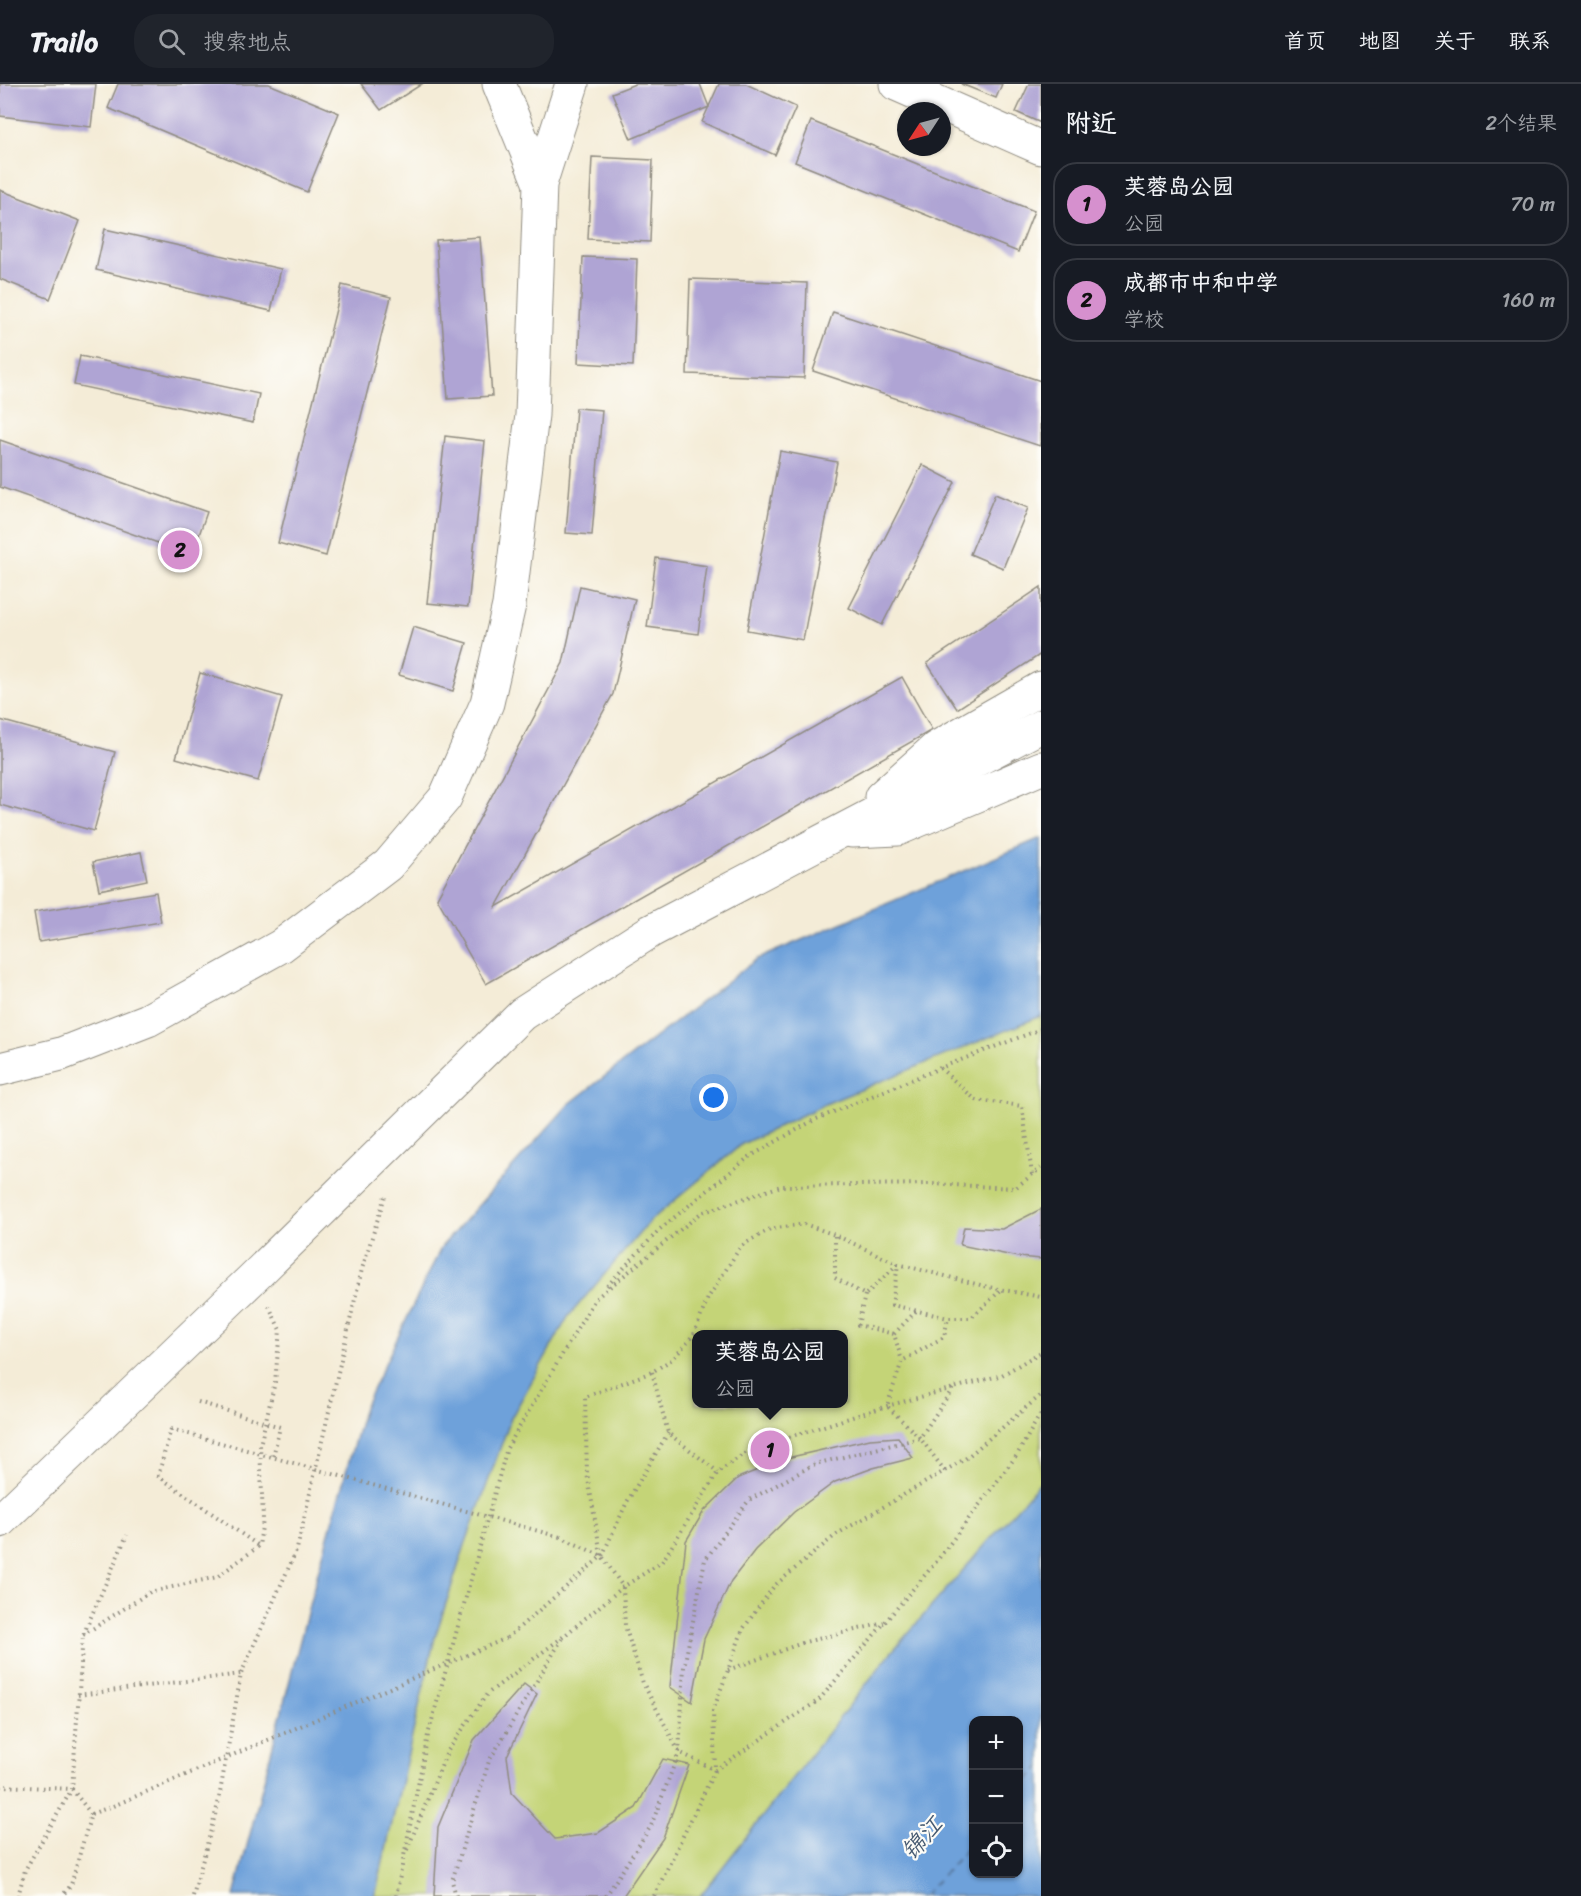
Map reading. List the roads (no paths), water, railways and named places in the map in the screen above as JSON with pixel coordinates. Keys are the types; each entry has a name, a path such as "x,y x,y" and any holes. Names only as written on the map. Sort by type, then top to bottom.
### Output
{"street":[{"path":"500,84 540,184"},
{"path":"0,1069 61,1054 148,1020 281,946 388,865 445,798 487,703 509,605 532,415 540,184 572,84"},
{"path":"896,84 1041,148"},
{"path":"841,832 936,748 1041,688"},
{"path":"0,1521 255,1276 522,1014 651,932 1041,726"},
{"path":"841,832 898,829 1041,768"}],"water":[{"path":"1041,838 1041,1016 825,1104 742,1144 650,1221 568,1317 511,1418 465,1545 435,1637 375,1896 234,1896 312,1594 364,1407 442,1246 569,1104 757,959"},
{"name":"锦江","path":"1041,1481 1041,1896 700,1896 889,1655"}],"place":[{"name":"成都市中和中学","path":"180,550"},
{"name":"芙蓉岛公园","path":"770,1450"}]}
